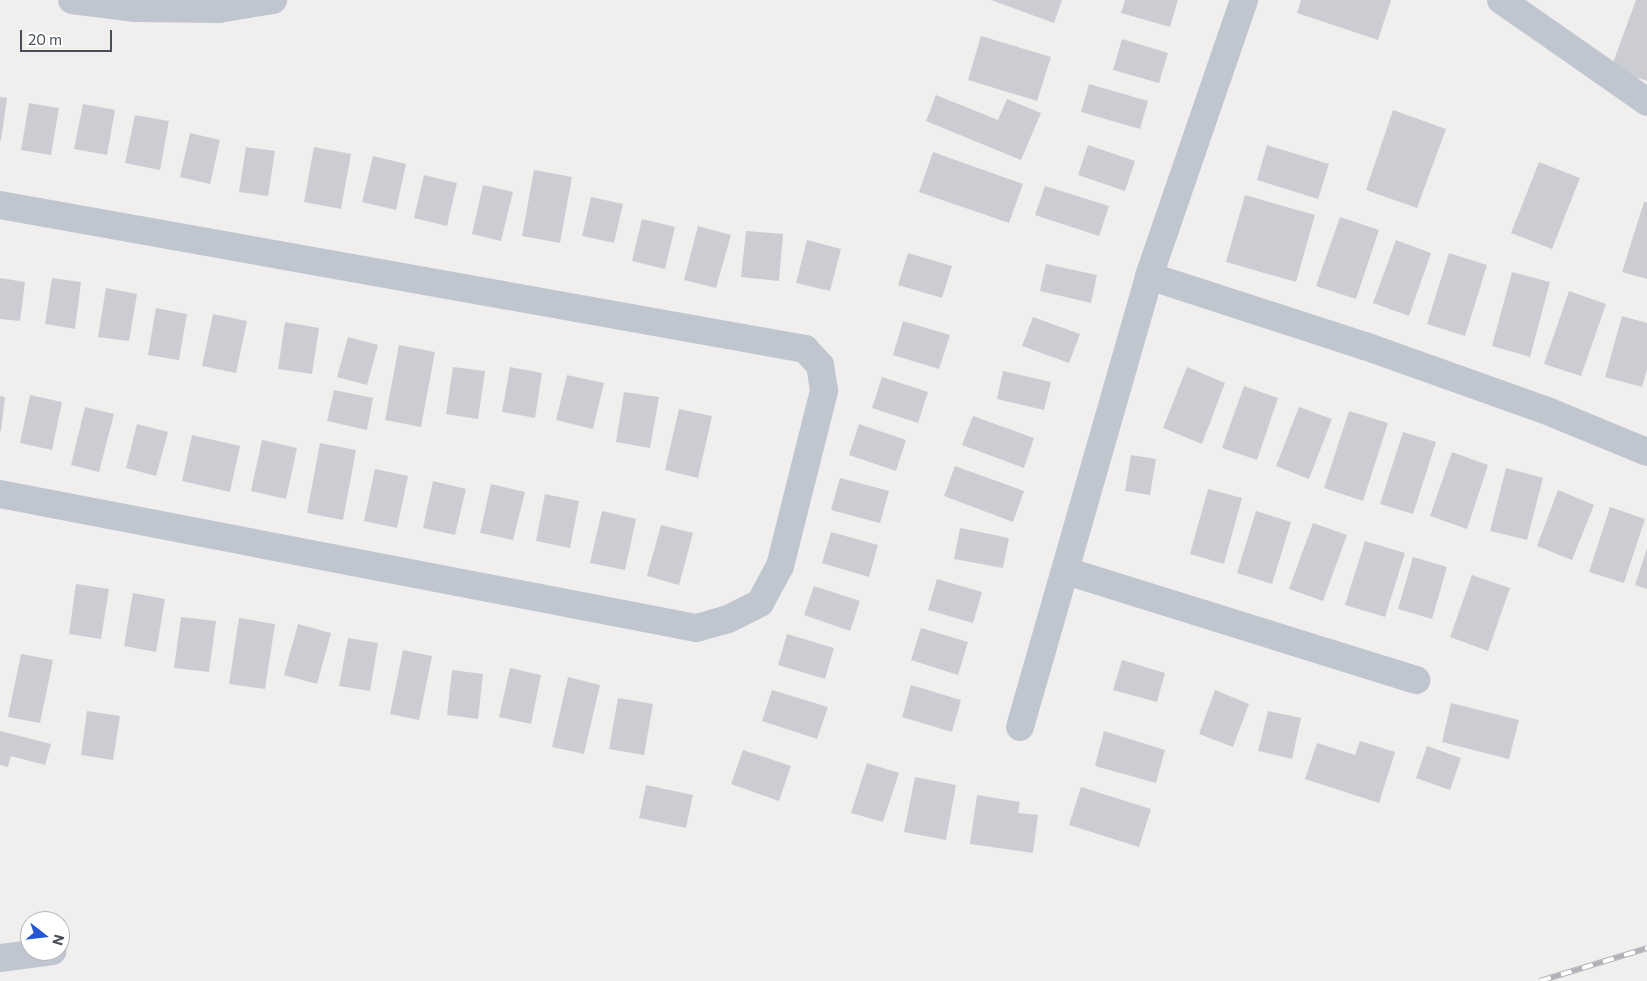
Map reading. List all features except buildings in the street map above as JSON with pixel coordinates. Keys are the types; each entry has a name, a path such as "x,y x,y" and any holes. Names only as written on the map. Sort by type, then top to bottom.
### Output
{"street":[{"path":"72,0 134,8 219,8 273,0"},
{"path":"1020,727 1149,276 1244,0"},
{"path":"1501,0 1647,102"},
{"path":"0,205 805,349 820,365 824,391 780,566 760,602 728,619 696,628 0,494"},
{"path":"1149,276 1365,346 1545,410 1647,452"},
{"path":"1066,571 1416,680"},
{"path":"0,958 20,955"}],"railway":[{"path":"1540,981 1647,948"}]}
